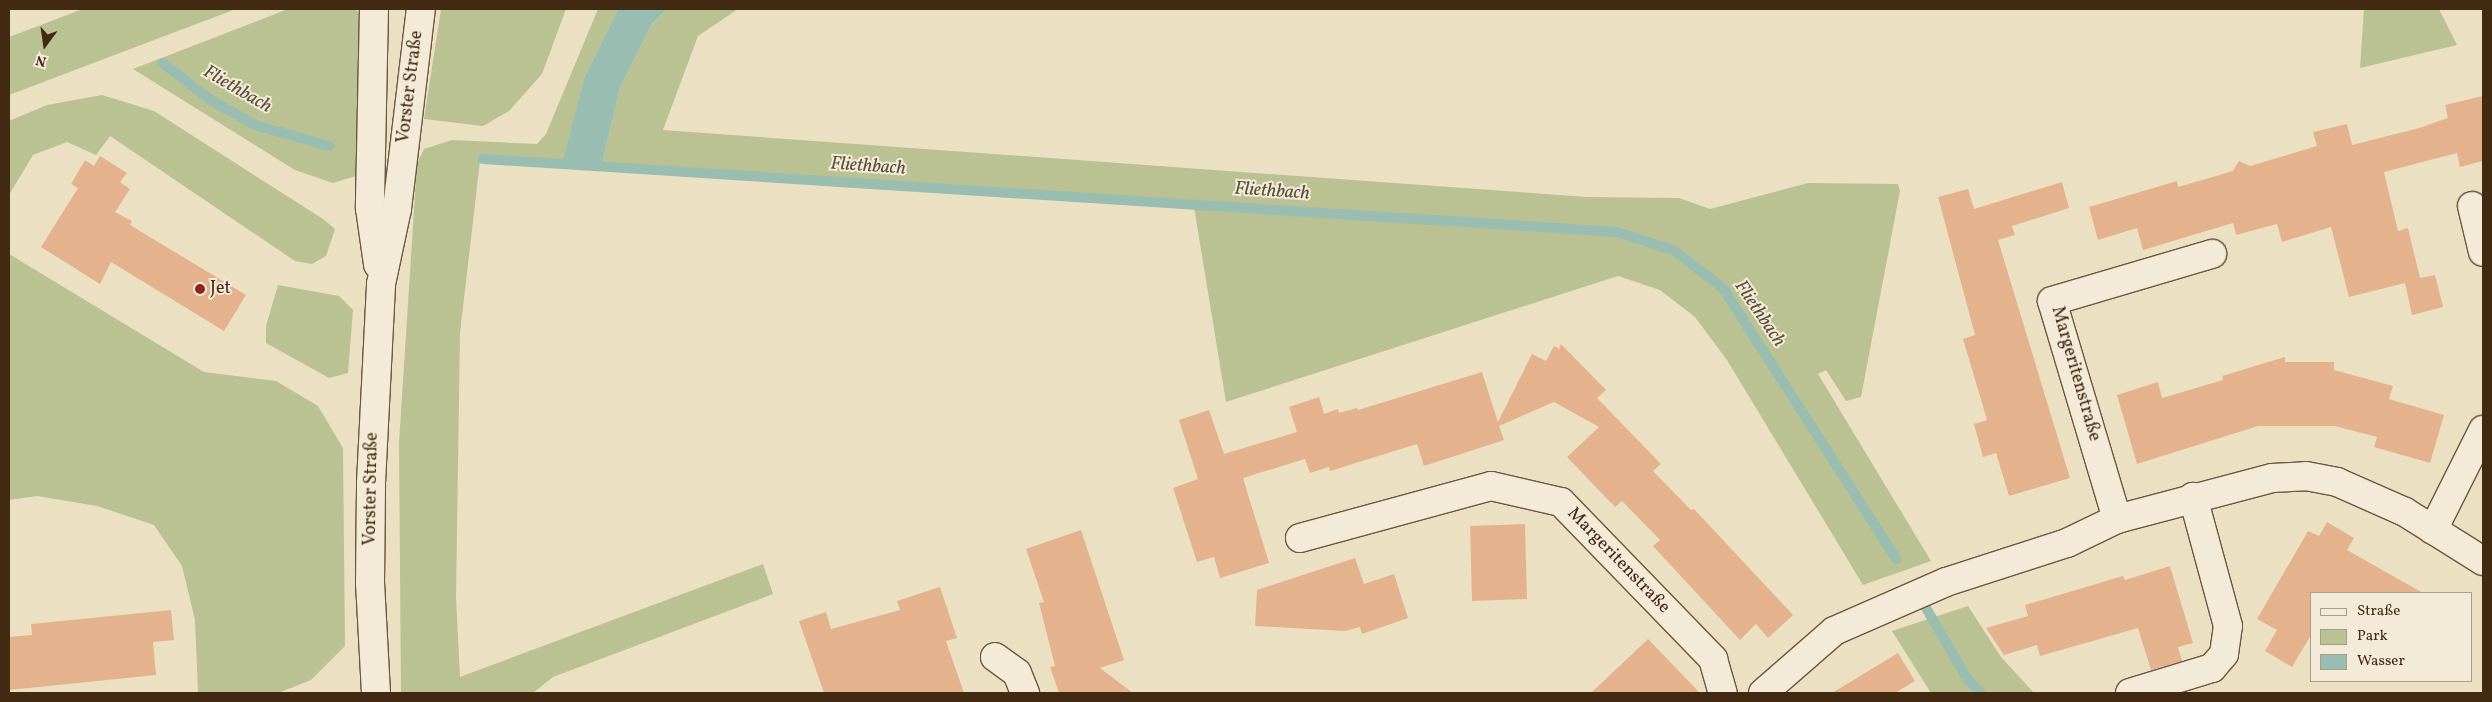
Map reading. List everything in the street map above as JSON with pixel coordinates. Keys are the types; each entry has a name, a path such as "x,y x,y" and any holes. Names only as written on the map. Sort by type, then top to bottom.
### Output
{"street":[{"name":"Vorster Straße","path":"374,9 370,208 381,284"},
{"name":"Vorster Straße","path":"376,693 370,583 371,483 381,284 397,209 421,9"},
{"path":"2472,206 2483,252"},
{"name":"Margeritenstraße","path":"2117,519 2052,300 2212,254"},
{"path":"2433,530 2483,430"},
{"path":"1763,693 1834,631 1946,582 2066,543 2117,519 2193,497 2272,478 2306,476 2337,482 2405,512 2483,561"},
{"name":"Margeritenstraße","path":"1300,538 1491,486 1561,502 1713,659 1723,693"},
{"path":"2130,693 2212,668 2224,654 2228,626 2193,497"},
{"path":"995,657 1017,673 1026,693"}],"green space":[{"path":"83,9 236,9 9,95 9,37"},
{"path":"288,9 352,9 361,12 359,175 333,183 295,170 133,69"},
{"path":"441,9 566,9 542,74 509,111 483,126 424,119"},
{"path":"598,9 618,9 584,78 564,161 602,163 620,88 652,24 667,9 738,9 698,36 663,130 1587,197 1679,198 1710,209 1808,183 1898,184 1900,191 1861,397 1846,401 1826,370 1818,374 1931,561 1863,585 1727,360 1695,317 1660,290 1618,276 1226,402 1194,207 480,161 460,333 456,598 460,677 763,564 773,594 553,677 533,693 401,693 399,443 417,164 424,149 452,140 537,144 546,134"},
{"path":"2364,9 2439,9 2457,45 2360,68"},
{"path":"102,95 154,111 323,219 335,229 326,256 312,264 295,261 110,136 96,155 67,142 33,155 9,195 9,121 47,105"},
{"path":"9,254 204,372 276,381 318,406 343,448 345,646 311,680 278,693 198,693 195,620 182,566 154,525 97,506 37,496 9,500"},
{"path":"278,285 339,296 353,310 348,373 329,378 266,343 266,326"},
{"path":"1968,606 2001,657 2034,693 1931,693 1892,631"}],"water":[{"path":"618,9 667,9 652,24 620,88 602,163 563,161 584,78"}],"building":[{"path":"2483,96 2483,161 2460,167 2457,153 2384,172 2398,231 2408,228 2420,278 2435,275 2443,307 2412,315 2405,283 2349,297 2331,227 2282,242 2277,224 2236,235 2233,223 2143,250 2137,228 2098,240 2089,207 2177,181 2178,187 2233,171 2239,161 2250,166 2317,146 2313,132 2347,124 2352,145 2419,128 2448,118 2445,105"},
{"path":"100,156 127,173 120,182 130,189 115,212 132,221 130,225 246,295 224,331 111,262 100,284 41,247 78,188 71,184 85,160 94,166"},
{"path":"2062,182 2069,208 2012,226 2015,235 1998,240 2070,478 2009,496 1996,453 1983,457 1974,424 1987,420 1963,339 1975,335 1938,197 1968,189 1974,209"},
{"path":"1561,344 1606,390 1597,398 1661,464 1653,471 1691,510 1694,509 1793,615 1768,638 1756,624 1740,640 1653,546 1660,540 1622,501 1615,507 1567,457 1599,427 1554,402 1499,426 1504,440 1424,466 1417,444 1330,471 1329,467 1310,473 1305,459 1243,478 1269,563 1220,578 1214,557 1197,562 1173,488 1198,479 1179,420 1209,410 1224,454 1297,432 1289,407 1319,397 1324,414 1338,409 1339,413 1357,408 1358,410 1482,372 1498,422 1532,354 1546,361 1554,346 1559,349"},
{"path":"2285,357 2285,362 2334,362 2334,370 2393,386 2389,399 2444,415 2430,463 2374,447 2377,437 2335,426 2258,426 2137,464 2117,395 2158,382 2162,398 2223,380 2222,376"},
{"path":"2327,522 2354,538 2347,550 2421,592 2310,592 2310,637 2292,667 2265,651 2277,630 2257,619 2308,531 2319,536"},
{"path":"1525,524 1527,599 1472,601 1470,526"},
{"path":"1081,530 1124,660 1100,668 1133,693 1059,693 1050,667 1055,666 1039,603 1044,602 1026,549"},
{"path":"1355,558 1364,584 1394,574 1408,618 1362,634 1360,627 1345,631 1255,626 1257,590"},
{"path":"2170,566 2193,643 2178,647 2182,661 2151,670 2138,628 2040,656 2037,645 2004,655 1986,628 2028,616 2025,605 2123,576 2125,580"},
{"path":"940,587 957,638 946,641 964,693 824,693 799,621 826,612 831,629 900,610 897,601"},
{"path":"171,610 174,640 153,642 156,675 9,690 9,637 32,635 31,624"},
{"path":"1648,639 1700,693 1591,693"},
{"path":"1898,653 1915,681 1895,693 1832,693"}],"waterway":[{"name":"Fliethbach","path":"163,63 209,99 255,125 329,146"},
{"name":"Fliethbach","path":"483,159 1617,232 1673,250 1723,288 1896,559"},
{"name":"Fliethbach","path":"1926,608 1968,680 1981,693"}],"place":[{"name":"Jet","path":"200,289"}]}
